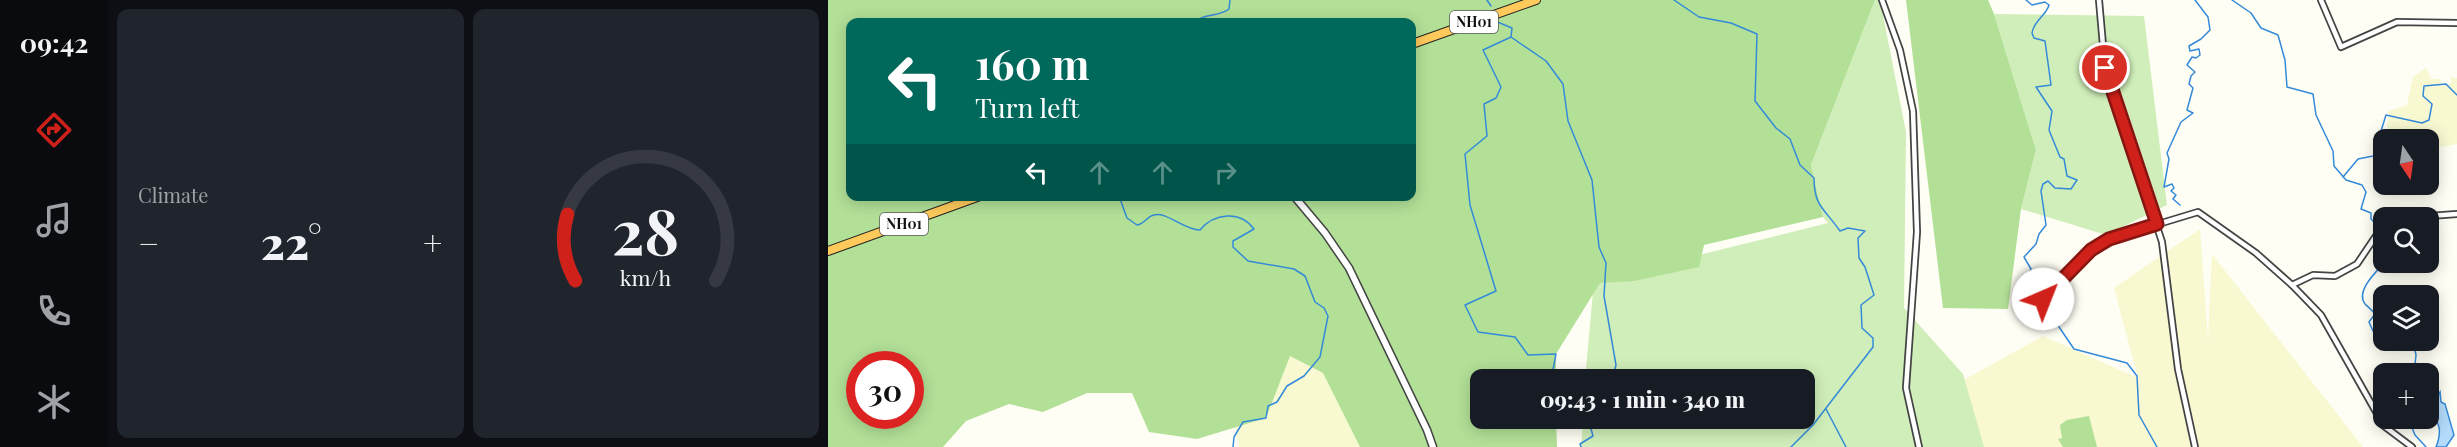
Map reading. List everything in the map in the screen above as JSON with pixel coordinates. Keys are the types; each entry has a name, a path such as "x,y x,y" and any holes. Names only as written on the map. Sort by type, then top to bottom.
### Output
{"highway":[{"name":"NH01","path":"1416,43 1536,0"},
{"name":"NH01","path":"828,251 967,201"}],"street":[{"path":"1882,0 1900,50 1913,111 1917,232 1906,388 1919,447"},
{"path":"2099,0 2105,68 2157,224 2168,273 2176,358 2195,447"},
{"path":"2321,0 2341,47 2397,22 2457,23"},
{"path":"1298,201 1325,233 1349,268 1433,447"},
{"path":"2043,299 2091,250 2109,239 2198,212 2256,253 2321,315 2384,426 2412,447"},
{"path":"2439,215 2457,214"},
{"path":"2292,285 2313,275 2335,276 2357,264 2373,240"}],"green space":[{"path":"828,0 1875,0 1811,165 1823,217 1704,245 1699,267 1634,281 1600,283 1556,354 1556,369 1470,369 1470,429 1556,429 1557,447 1360,447 1323,373 1290,356 1266,418 1197,439 1149,432 1132,393 1087,393 1043,412 1009,404 966,421 943,447 828,447"},
{"path":"1875,0 1880,0 1906,132 1904,308 1963,374 1984,447 1581,447 1582,429 1815,429 1815,369 1586,369 1594,281 1828,223 1823,217 1811,165"},
{"path":"1906,0 1988,0 1994,14 2036,150 2021,209 2008,309 1943,308"},
{"path":"1994,14 2144,16 2167,205 2106,235 2021,209 2036,150"},
{"path":"2426,68 2431,79 2440,79 2442,86 2451,83 2451,77 2457,78 2457,144 2439,147 2439,129 2389,129 2387,127 2389,111 2407,105 2413,77"},
{"path":"2200,229 2208,339 2212,254 2363,447 1941,447 1924,402 2043,336 2138,378 2114,288"},
{"path":"1290,356 1323,373 1360,447 1239,447 1235,425 1266,418"},
{"path":"2089,416 2097,447 2063,447 2058,439 2062,438 2060,425 2067,420"}],"water":[{"path":"2440,392 2441,402 2445,404 2454,435 2446,447 2436,447 2439,438"}],"waterway":[{"path":"1200,18 1229,9 1230,0"},
{"path":"1487,0 1491,6"},
{"path":"1674,0 1699,17 1731,23 1757,34 1755,101 1776,128 1790,139 1800,165 1814,178 1818,202 1840,231 1848,228 1865,231 1858,238 1859,258 1865,267 1874,295 1861,305 1862,328 1873,338 1873,347 1813,425 1791,447"},
{"path":"2026,0 2032,5 2045,2 2049,5 2032,33 2034,38 2045,41 2051,85 2036,87 2052,111 2049,130 2060,157 2064,159 2067,176 2077,180 2071,189 2055,188 2048,181 2043,184 2041,191 2046,225 2039,234 2036,244 2024,257 2031,269 2029,282 2024,288 2034,290 2074,349 2127,363 2137,376 2139,415 2157,447"},
{"path":"2180,205 2173,199 2176,195 2171,191 2174,188 2172,184 2164,187 2169,159 2167,153 2181,122 2193,113 2187,110 2193,88 2189,84 2195,72 2187,65 2192,57 2196,58 2200,55 2199,49 2190,51 2189,46 2210,30 2208,17 2195,0"},
{"path":"2232,0 2251,13 2261,28 2278,35 2285,60 2287,87 2313,94 2316,115 2333,151 2334,166 2346,180 2362,185 2366,192 2361,209 2371,213 2373,221"},
{"path":"1495,21 1512,28 1511,37 1483,50 1501,87 1496,98 1484,104 1487,136 1465,154 1470,205 1496,291 1465,305 1478,332 1515,337 1528,355 1556,354 1553,369"},
{"path":"1511,37 1546,61 1563,84 1568,121 1592,180 1599,247 1606,263 1604,296 1615,369"},
{"path":"2382,129 2386,115 2422,123 2429,120 2432,104 2423,96 2424,86 2446,84 2457,95"},
{"path":"2343,177 2358,159 2373,156"},
{"path":"1121,201 1127,218 1137,225 1159,214 1200,230 1212,220 1220,217 1234,216 1242,219 1254,229 1233,241 1233,247 1248,261 1294,269 1305,276 1315,302 1324,308 1328,316 1320,357 1304,376 1287,386 1277,402 1268,406 1266,418 1243,422 1234,437 1233,447"},
{"path":"2373,312 2365,304 2363,293 2376,273"},
{"path":"2373,317 2369,322 2373,331"},
{"path":"2415,351 2415,363"},
{"path":"1826,409 1846,447"},
{"path":"1581,447 1580,444 1593,436 1591,429"},
{"path":"2413,429 2426,447"}],"route":[{"path":"2043,299 2091,250 2109,239 2157,224 2105,68"}]}
